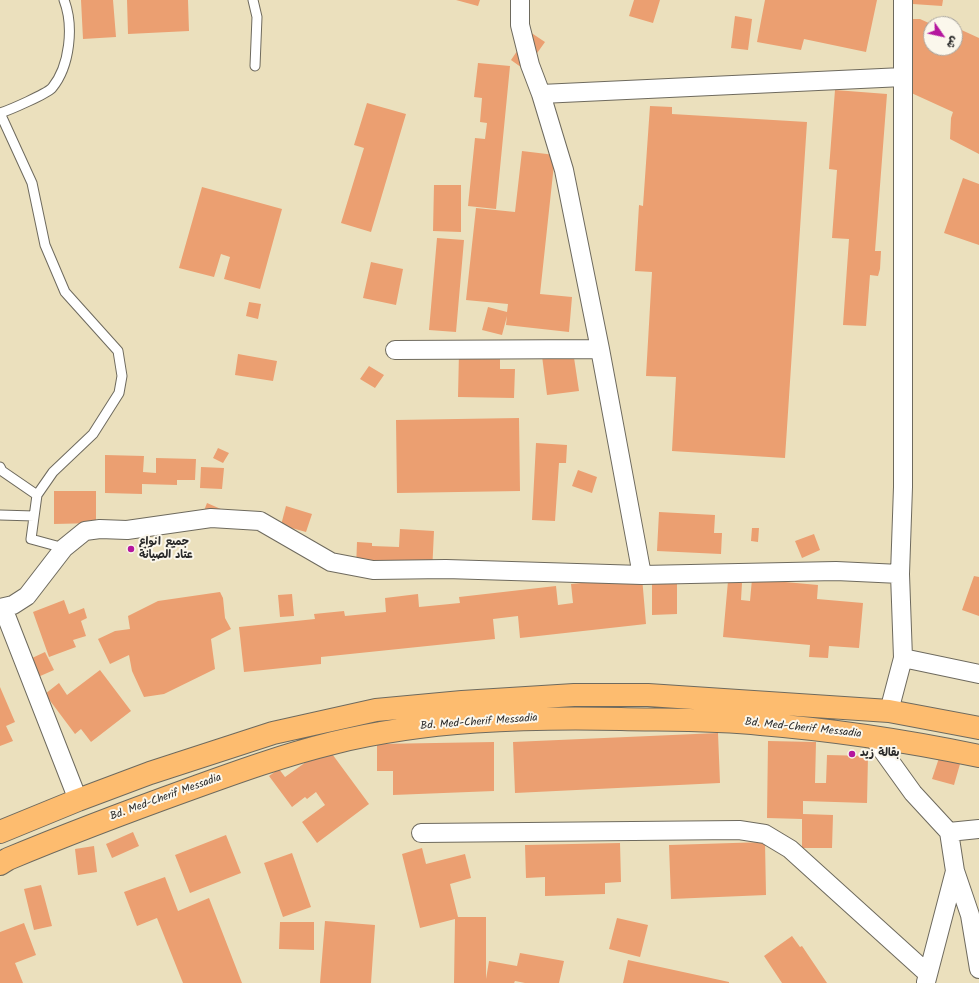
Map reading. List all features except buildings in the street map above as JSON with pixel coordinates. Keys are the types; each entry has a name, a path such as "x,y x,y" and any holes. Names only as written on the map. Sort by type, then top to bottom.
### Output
{"highway":[{"name":"Bd. Med-Cherif Messadia","path":"0,832 78,800 273,733 376,710 462,702 574,695 648,695 890,711 979,728"},
{"name":"Bd. Med-Cherif Messadia","path":"0,864 77,830 254,766 334,742 411,729 509,719 603,718 760,723 872,736 979,756"}],"street":[{"path":"520,0 520,24 530,65 541,94 564,170 600,349 642,575"},
{"path":"890,711 903,658 900,574 903,487 903,0"},
{"path":"541,94 903,77"},
{"path":"395,350 600,349"},
{"path":"78,800 2,608 13,606 26,596 64,548 85,531 100,529 127,530 211,518 260,521 331,562 373,570 446,569 642,575 836,571 900,574"},
{"path":"903,658 979,674"},
{"path":"872,736 913,793 949,832 955,871 970,915 979,969"},
{"path":"949,832 979,829"},
{"path":"421,833 739,830 765,834 790,849 926,978 955,871"}],"lane":[{"path":"64,0 69,12 68,42 63,70 51,89 0,113 32,183 45,245 66,292 118,351 122,376 119,393 93,434 53,472 37,495 30,539 64,548"},
{"path":"253,0 257,17 256,66"},
{"path":"0,467 2,471 37,495"},
{"path":"0,515 34,516"}],"place":[{"name":"جميع انواع عتاد الصيانة","path":"131,549"},
{"name":"بقالة زيد","path":"852,754"}]}
